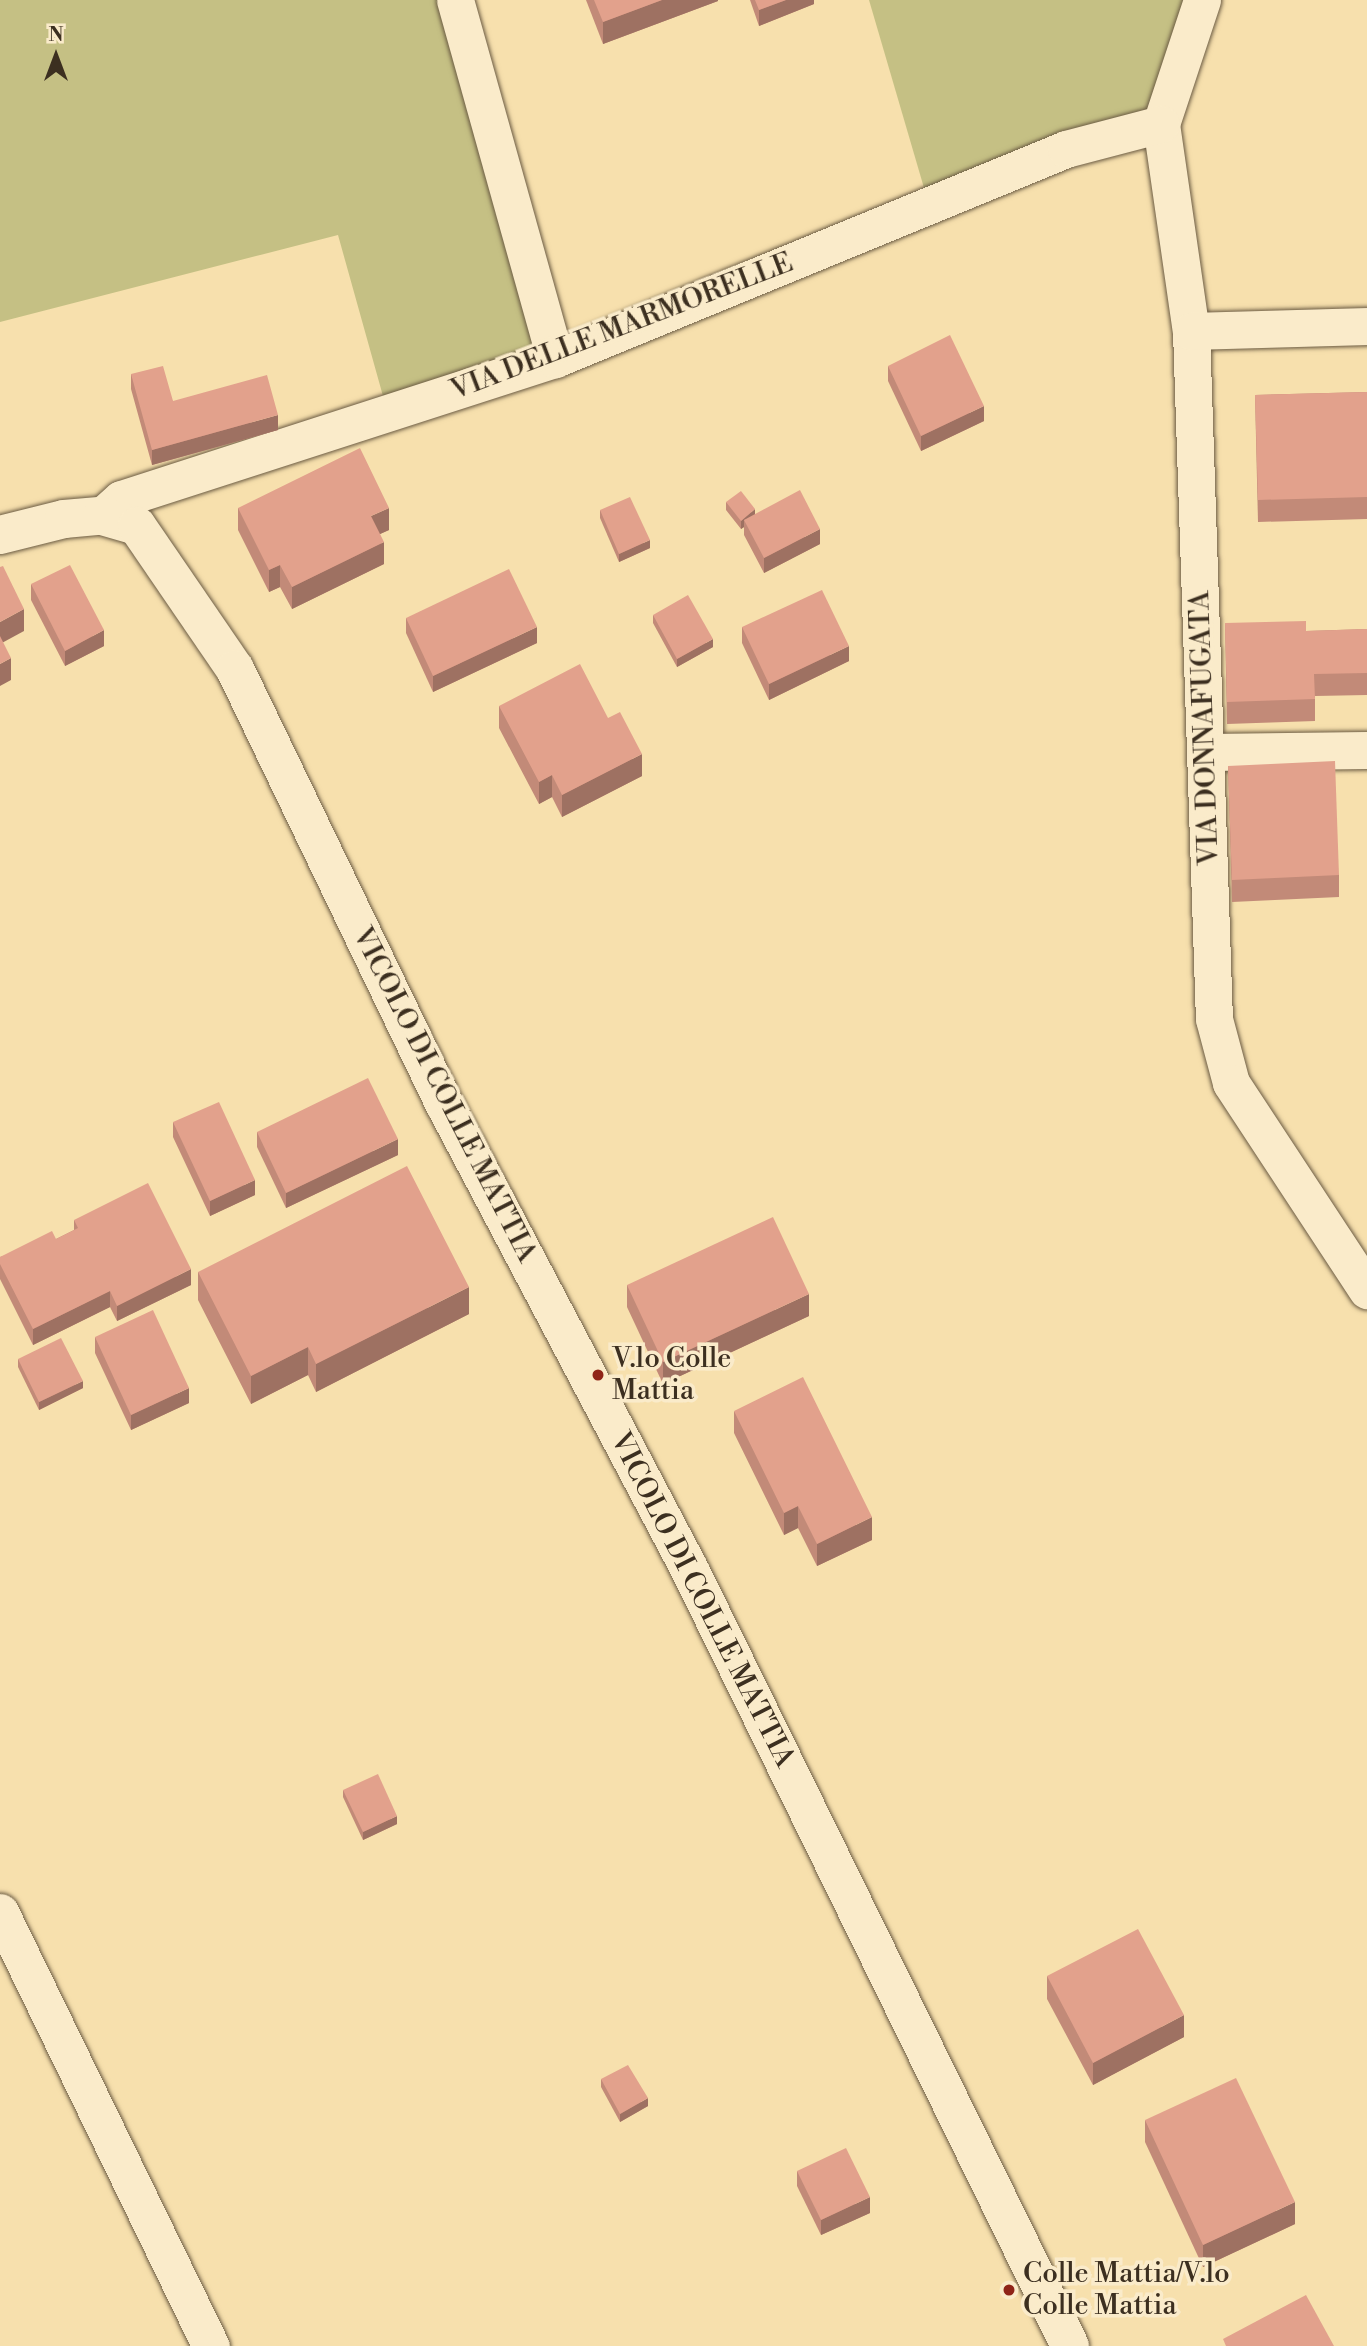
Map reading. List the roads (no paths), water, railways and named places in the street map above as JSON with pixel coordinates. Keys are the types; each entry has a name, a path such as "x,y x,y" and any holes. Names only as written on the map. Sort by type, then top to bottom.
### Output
{"street":[{"path":"455,0 555,359"},
{"path":"1161,124 1202,0"},
{"name":"VIA DELLE MARMORELLE","path":"102,516 121,499 555,359 1066,149 1161,124"},
{"name":"VIA DONNAFUGATA","path":"1161,124 1191,331 1214,1019 1220,1056 1231,1083 1367,1290"},
{"path":"1191,331 1367,326"},
{"path":"0,535 64,519 102,516"},
{"name":"VICOLO DI COLLE MATTIA","path":"102,516 136,526 235,669 445,1105 690,1570 1070,2346"},
{"path":"1207,752 1367,750"},
{"path":"0,1913 211,2346"}],"place":[{"name":"V.lo Colle Mattia","path":"598,1375"},
{"name":"Colle Mattia/V.lo Colle Mattia","path":"1009,2290"}]}
